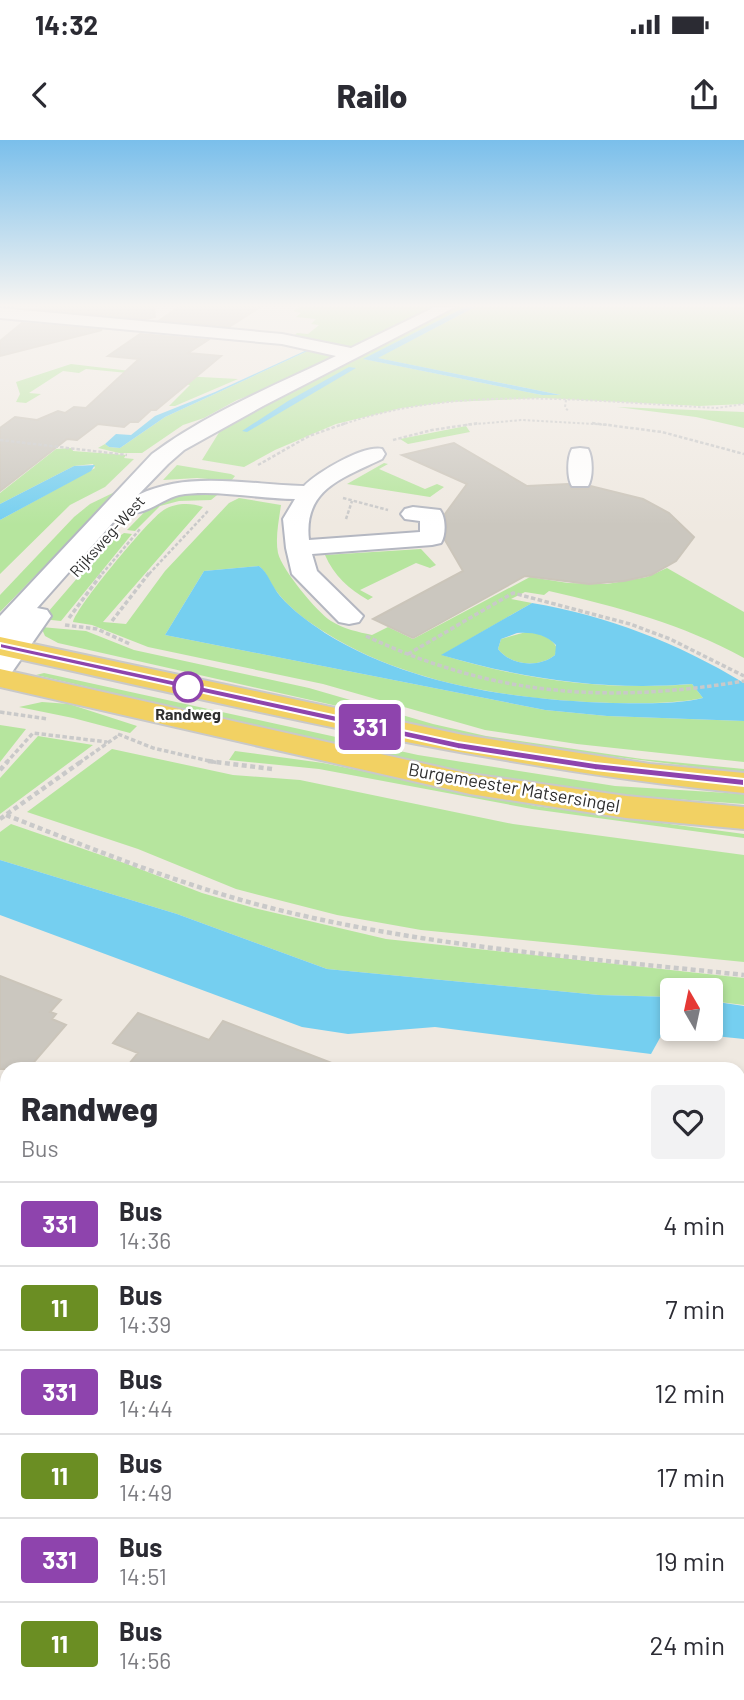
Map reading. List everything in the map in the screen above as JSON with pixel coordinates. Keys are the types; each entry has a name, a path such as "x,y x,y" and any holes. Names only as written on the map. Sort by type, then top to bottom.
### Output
{"main road":[{"name":"Burgemeester Matsersingel","path":"3,655 46,688 470,784 626,807 744,818"},
{"name":"Burgemeester Matsersingel","path":"3,655 458,746 595,767 744,783"},
{"path":"0,700 46,688"}],"street":[{"name":"Rijksweg-West","path":"3,655 50,599 208,429 303,380"},
{"path":"349,616 305,574 298,548 295,519 310,493 323,480 374,454"},
{"path":"580,454 580,481"},
{"path":"140,501 159,492 190,485 310,493"},
{"path":"298,548 432,538 432,514 413,514"}],"path":[{"path":"566,400 565,407 569,411"},
{"path":"256,466 272,455 322,432 385,413 463,401 566,400 709,408 744,404"},
{"path":"374,454 371,447 438,429 480,422 528,421 590,423 640,429 679,436 744,454"},
{"path":"0,440 135,456"},
{"path":"65,624 108,565 140,501"},
{"path":"356,501 374,505"},
{"path":"112,621 175,545"},
{"path":"408,654 513,593 630,624 682,645 744,678"},
{"path":"349,616 352,628 390,649 461,673 545,690 616,693 687,691 744,678"},
{"path":"0,769 33,733 107,742"},
{"path":"0,819 119,734"},
{"path":"6,816 200,887 273,909 420,938 744,975"}],"green space":[{"path":"49,380 29,393 41,394 26,403 16,402 20,394 16,382"},
{"path":"179,380 236,380 175,406 169,406 190,385 176,383"},
{"path":"245,380 291,380 237,400 204,418 183,425 142,453 119,453 98,448 105,444 120,448 165,417"},
{"path":"313,380 467,380 542,395 561,395 485,380 744,380 744,404 699,406 542,398 449,402 402,408 336,424 275,450 244,467 202,460 223,426"},
{"path":"617,407 744,412 744,428 696,417"},
{"path":"466,426 470,432 408,444 400,439"},
{"path":"72,448 73,451 126,455 124,458 134,459 105,487 70,505 0,574 0,520 95,468 93,464 74,466 0,504 0,493 56,449"},
{"path":"384,463 388,464 379,469 425,489 437,484 444,487 430,497 347,484"},
{"path":"177,465 235,476 231,481 197,478 163,480"},
{"path":"119,490 0,612 0,595 74,517 90,504"},
{"path":"222,491 211,500 179,501 160,506 135,531 127,530 161,495"},
{"path":"239,498 281,505 277,541 281,560 293,580 317,609 331,621 351,630 372,635 388,627 413,639 530,577 568,583 607,584 647,577 667,568 744,612 744,658 697,635 625,610 549,591 544,595 525,592 511,599 532,603 442,655 504,671 566,681 628,686 692,684 703,698 658,703 613,703 539,698 464,686 392,665 358,651 326,633 288,604 259,566 204,571 165,635 545,710 607,716 744,721 744,762 577,744 485,730 323,684 148,647 92,625 73,622 113,565 161,512 181,504 203,507 103,622 126,624 165,571 229,503"},
{"path":"124,533 132,534 61,621 42,619 104,547"},
{"path":"421,549 436,565 430,568 416,563 360,590 373,597 368,600 343,581 325,555"},
{"path":"41,627 86,631 134,650 309,688 433,724 486,736 642,759 744,769 744,773 497,742 58,643 45,636"},
{"path":"526,632 548,638 557,648 555,655 541,662 525,663 510,659 498,649 501,639"},
{"path":"44,673 418,755 615,786 744,794 744,804 577,792 480,776 36,675"},
{"path":"42,702 69,704 137,726 130,733 19,707"},
{"path":"0,725 26,729 0,762"},
{"path":"38,736 93,745 0,814 0,778"},
{"path":"112,749 233,775 300,780 513,824 744,855 744,962 421,930 337,915 236,889 138,849 27,812"},
{"path":"235,751 323,763 536,806 744,834 744,838 532,809 319,769 229,760"},
{"path":"11,824 202,893 386,939 744,978 744,1005 723,1002 723,978 660,978 660,997 599,995 327,969 177,914 0,860 0,832"}],"water":[{"path":"245,380 165,417 120,448 105,444 116,434 131,435 155,416"},
{"path":"326,380 336,380 247,432 242,431"},
{"path":"466,380 486,380 561,395 542,395"},
{"path":"95,465 91,471 0,520 0,504 74,466"},
{"path":"259,566 285,601 325,633 358,651 427,677 501,693 576,701 658,703 703,698 692,684 628,686 565,681 503,671 441,655 532,603 588,615 642,633 694,655 744,683 744,721 607,716 545,710 165,635 204,571","holes":["523,633 552,641 556,645 555,655 541,662 525,663 510,659 498,649 501,639"]},
{"path":"0,860 177,914 327,969 599,995 660,997 660,1038 651,1054 435,1027 348,1034 302,1027 0,915"},
{"path":"723,1003 744,1006 744,1039 723,1037"}],"building":[{"path":"117,380 192,380 138,422 130,422 124,427 98,424 77,440 67,439 0,491 0,428 15,417 37,420 58,411 65,413 74,407 86,408"},
{"path":"454,443 527,486 568,484 572,489 588,489 591,486 643,499 669,513 694,537 676,561 651,575 589,584 525,576 413,638 373,619 463,571 445,540 445,514 467,484 402,455"},
{"path":"0,976 61,1000 50,1012 56,1014 52,1019 66,1025 34,1062 0,1062"},
{"path":"138,1013 209,1040 223,1021 329,1062 131,1062 138,1053 113,1043"}],"bus line":[{"name":"331","path":"0,646 458,746 595,767 744,783"}],"place":[{"name":"Randweg","path":"188,687"}]}
